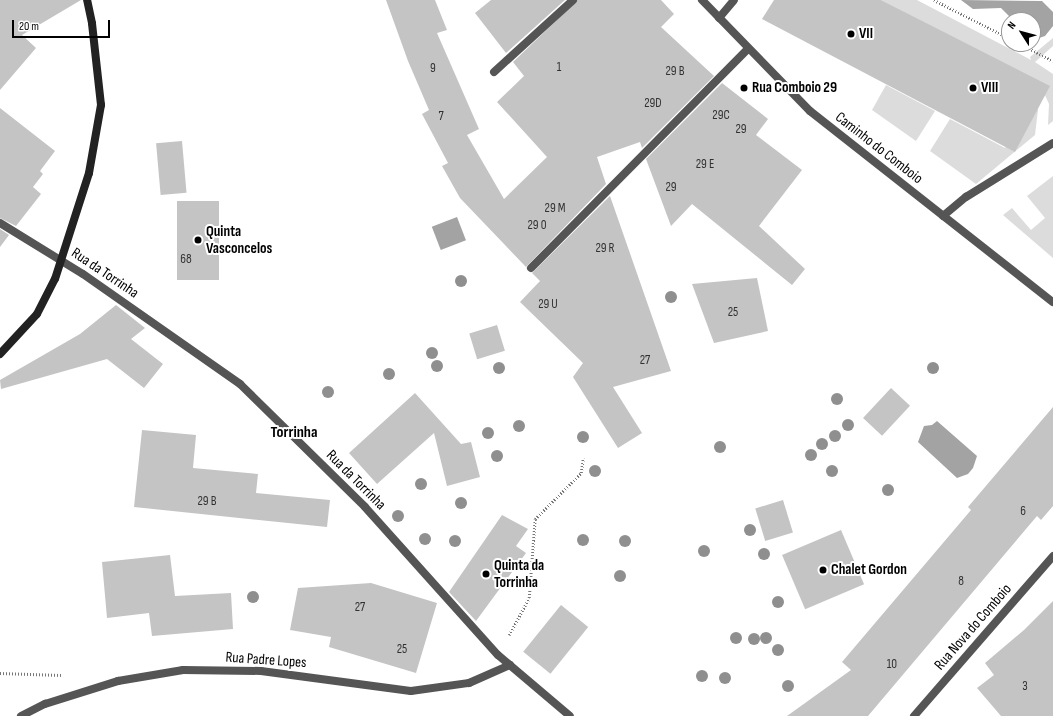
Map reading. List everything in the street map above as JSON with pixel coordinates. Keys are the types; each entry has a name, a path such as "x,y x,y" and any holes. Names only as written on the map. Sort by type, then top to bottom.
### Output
{"street":[{"path":"0,354 38,314 63,261 89,173 101,105 92,23 87,0"},
{"path":"494,72 573,0"},
{"name":"Caminho do Comboio","path":"702,0 748,49 810,111 1053,302"},
{"path":"719,18 734,0"},
{"path":"531,268 748,49"},
{"path":"943,216 966,197 1053,143"},
{"name":"Rua da Torrinha","path":"0,223 63,261 240,384 365,507 498,655 570,716"},
{"name":"Rua Nova do Comboio","path":"914,716 1053,556"},
{"name":"Rua Padre Lopes","path":"21,716 45,704 118,681 183,670 261,671 411,691 470,683 510,665"}],"path":[{"path":"934,0 1001,34"},
{"path":"1035,52 1053,62"},
{"path":"498,655 529,598 535,519 581,473 583,458"},
{"path":"0,673 62,675"}],"shaded area":[{"path":"881,0 917,0 1001,44 1001,52 1016,52 1031,60 1030,57 1036,52 1041,52 1041,48 1053,38 1053,46 1035,62 1053,74 1053,121 1048,125 1049,104 1039,82"},
{"path":"961,0 1042,1 1053,12 1053,26 1045,36 1041,37 1041,12 1005,12 1001,8 973,9"},
{"path":"886,85 935,111 916,141 872,110"},
{"path":"1029,101 1035,104 1038,110 1035,135 976,184 930,151 950,119 1005,148"},
{"path":"1053,176 1053,258 1003,215 1012,208 1031,230 1045,218 1027,196"},
{"path":"457,217 466,240 441,250 432,227"},
{"path":"937,421 977,456 973,468 968,474 957,478 918,442 924,426 932,425"}],"building":[{"path":"0,0 81,0 22,35 36,48 0,90"},
{"path":"386,0 435,0 447,30 437,33 479,129 467,135 504,199 547,157 497,102 524,76 513,62 578,0 661,0 674,14 661,27 714,76 642,148 640,142 597,157 606,184 526,267 460,198 442,166 448,163 422,114 429,110 408,61"},
{"path":"491,0 565,0 506,53 475,13"},
{"path":"774,0 881,0 1050,86 1015,152 762,19"},
{"path":"722,83 768,119 756,135 802,170 759,226 805,269 792,285 692,204 671,226 646,159"},
{"path":"0,108 55,151 40,171 43,174 33,187 41,194 16,226 0,218"},
{"path":"182,141 187,193 161,195 156,143"},
{"path":"610,196 671,371 613,387 642,433 618,448 573,377 583,363 520,302 540,281 532,273"},
{"name":"Quinta Vasconcelos","path":"177,201 219,201 219,280 177,280"},
{"path":"0,229 9,235 0,247"},
{"path":"757,278 768,331 714,343 692,284"},
{"path":"116,305 145,328 131,339 163,364 144,388 107,359 1,389 0,380 80,334"},
{"path":"497,325 505,351 477,359 469,333"},
{"path":"891,388 910,406 882,436 863,418"},
{"path":"415,393 461,444 471,442 480,477 447,486 434,433 377,484 349,453"},
{"path":"1053,407 1053,506 1041,520 1037,516 868,716 787,716 851,670 842,662 971,510 968,507"},
{"path":"142,430 196,435 193,468 258,474 256,493 330,500 327,527 134,507"},
{"path":"783,500 793,533 765,541 755,508"},
{"name":"Quinta da Torrinha","path":"502,515 528,529 516,546 526,553 476,621 449,592"},
{"name":"Chalet Gordon","path":"841,530 864,584 805,609 782,555"},
{"path":"170,555 175,596 231,593 233,629 152,636 149,613 107,618 102,562"},
{"path":"371,583 437,603 416,673 329,647 331,637 290,630 298,588"},
{"path":"1053,601 1053,716 1001,716 977,688 994,675 985,663 1024,630"},
{"path":"561,605 588,627 550,674 523,652"}],"place":[{"name":"VII","path":"851,34"},
{"name":"Rua Comboio 29","path":"744,88"},
{"name":"VIII","path":"973,88"},
{"name":"Quinta Vasconcelos","path":"198,240"},
{"name":"Chalet Gordon","path":"823,570"},
{"name":"Quinta da Torrinha","path":"486,574"}],"district":[{"name":"Torrinha","path":"294,433"}]}
